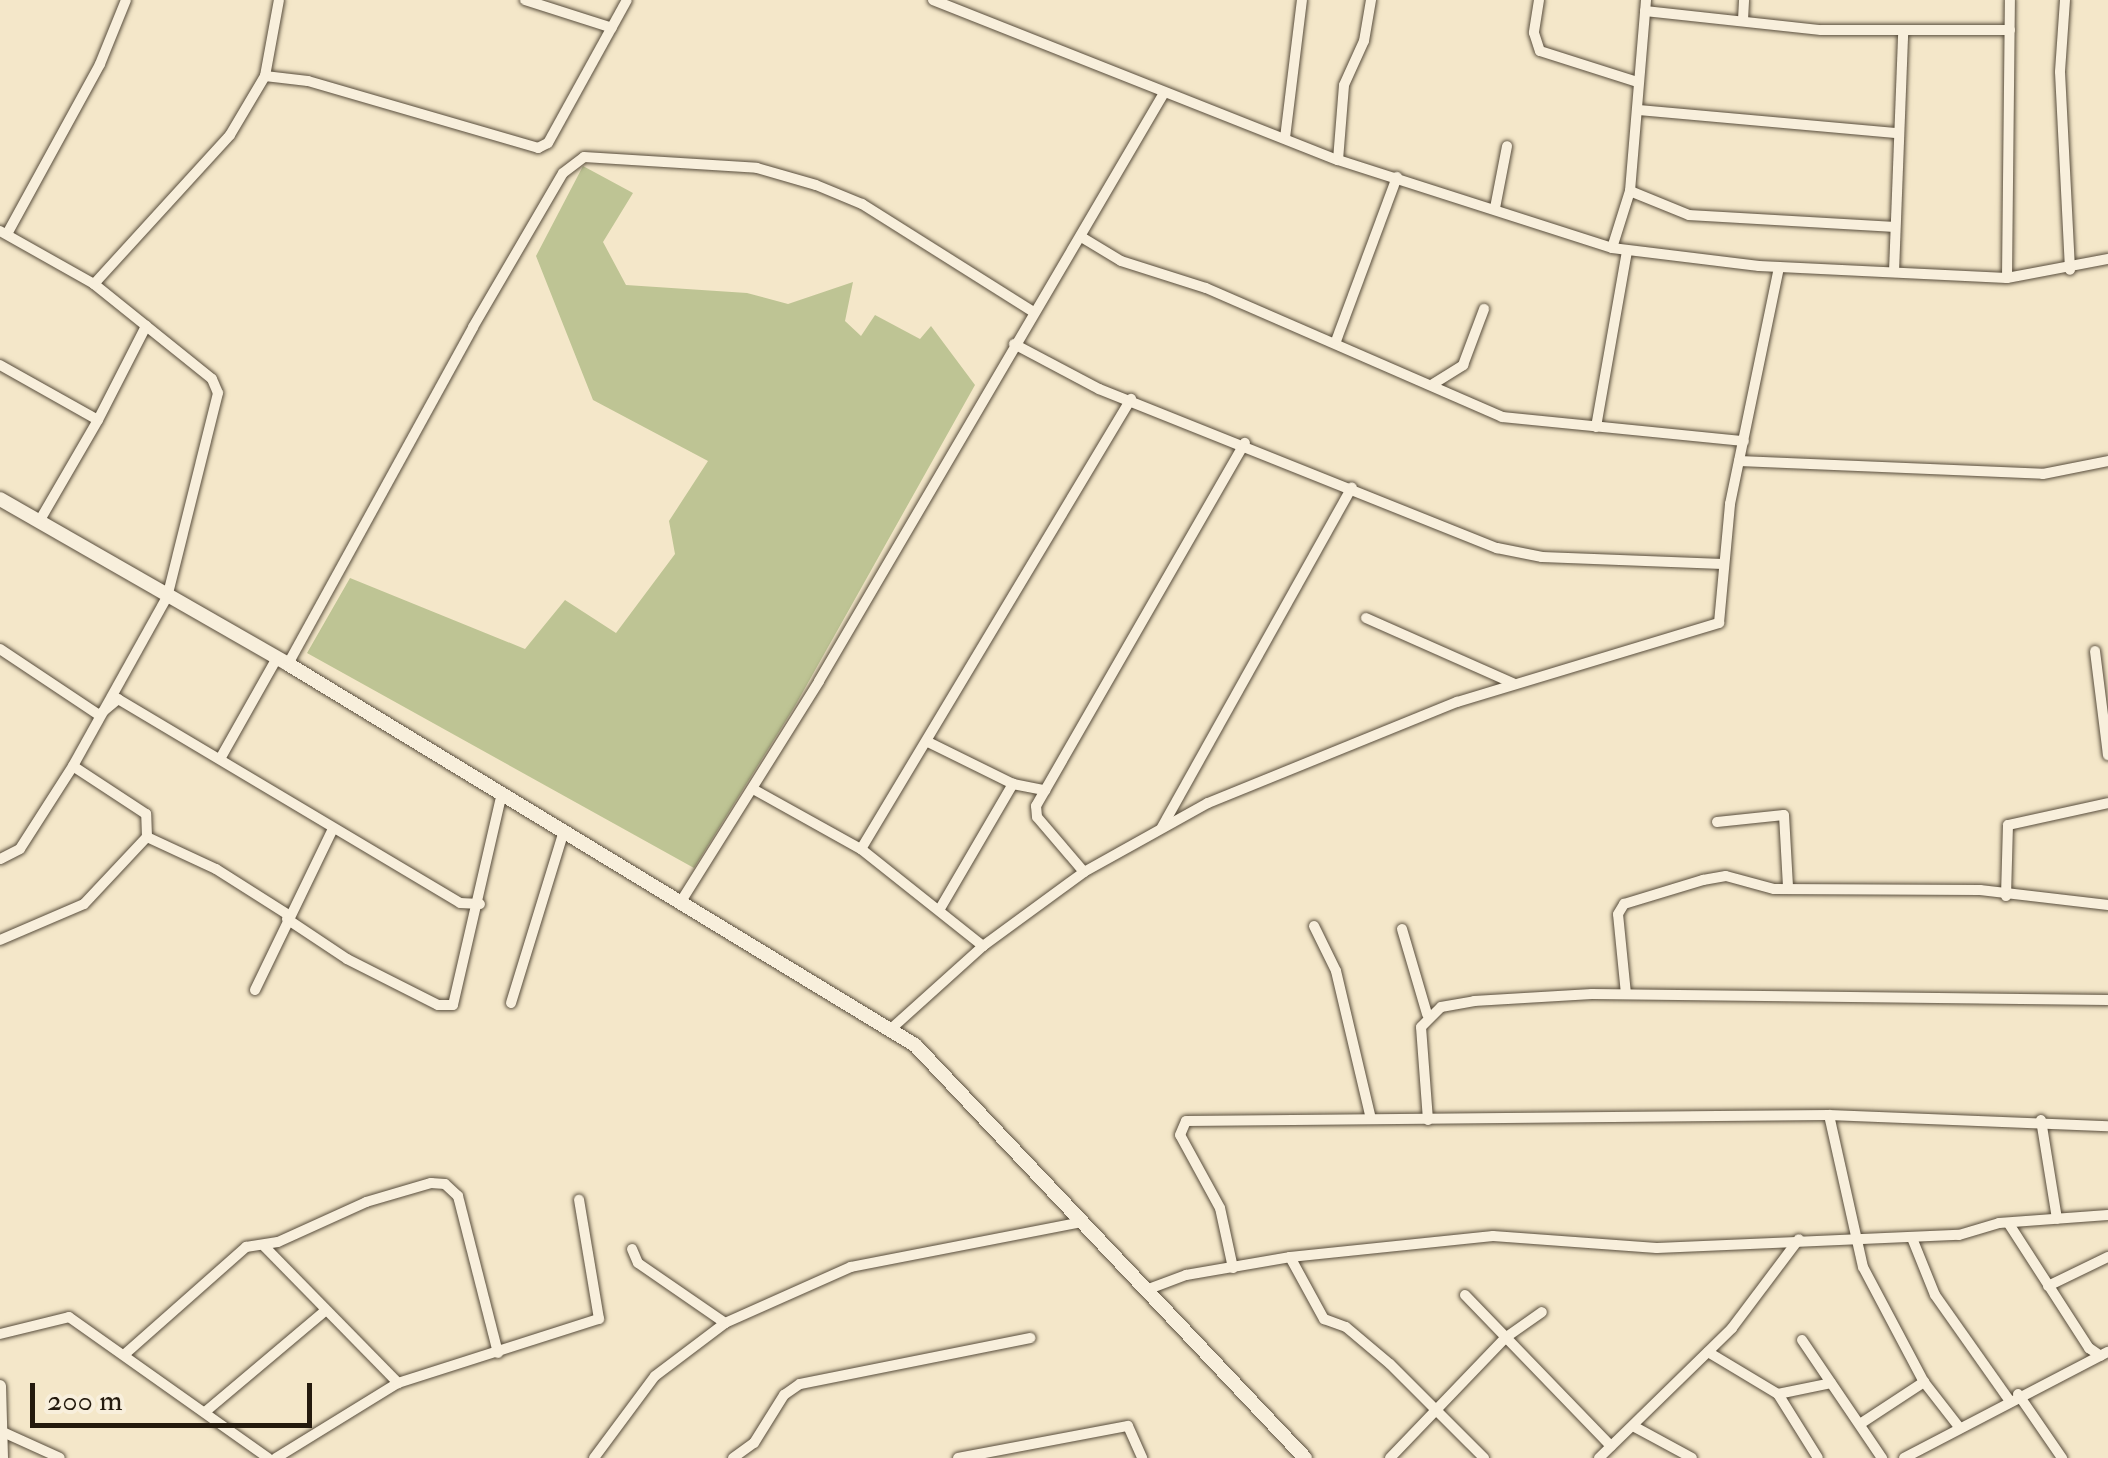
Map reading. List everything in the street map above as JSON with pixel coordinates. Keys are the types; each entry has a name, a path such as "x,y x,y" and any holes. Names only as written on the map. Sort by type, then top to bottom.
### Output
{"main road":[{"path":"0,499 283,661 892,1028 949,1074 1082,1222 1305,1458"}],"street":[{"path":"0,858 20,849 73,766 167,597 218,388 94,284 3,232 100,64 126,0"},
{"path":"94,284 207,167 265,76 279,0"},
{"path":"525,0 612,28"},
{"path":"265,76 308,81 538,148 548,143 627,0"},
{"path":"933,0 1338,160 1612,248 1779,267 2008,278 2107,263"},
{"path":"1285,138 1302,0"},
{"path":"1338,160 1344,84 1364,41 1371,0"},
{"path":"1539,0 1534,33 1540,51 1638,82"},
{"path":"1743,20 1744,0"},
{"path":"2008,278 2010,0"},
{"path":"2064,0 2060,72 2070,270"},
{"path":"1612,248 1630,191 1646,6 1743,20 1903,33 2010,30"},
{"path":"1894,272 1896,133 1903,33"},
{"path":"680,903 752,789 1032,311 1083,238 1164,93"},
{"path":"1638,110 1896,133"},
{"path":"1495,208 1506,146"},
{"path":"220,759 283,661 563,173 584,157 756,168 816,185 862,204 1032,311"},
{"path":"1336,341 1398,177"},
{"path":"1630,191 1689,215 1895,227"},
{"path":"1083,238 1121,261 1336,341 1502,418 1744,440"},
{"path":"1596,428 1627,251"},
{"path":"892,1028 983,946 1084,872 1162,828 1326,751 1643,641 1715,626 1739,461 1779,267"},
{"path":"1433,384 1463,364 1484,309"},
{"path":"40,520 146,326"},
{"path":"1014,344 1131,399 1512,552 1722,564"},
{"path":"0,365 98,420"},
{"path":"861,848 1131,399"},
{"path":"1084,872 1037,817 1045,790 1244,443"},
{"path":"1739,461 2043,474 2108,461"},
{"path":"1162,828 1352,487"},
{"path":"1366,618 1514,683"},
{"path":"0,650 99,715"},
{"path":"2095,652 2108,756"},
{"path":"99,715 118,699 332,831 460,903 480,904"},
{"path":"928,742 1013,784 1045,790"},
{"path":"0,940 84,904 148,837 146,814 73,766"},
{"path":"940,908 1013,784"},
{"path":"752,789 861,848 983,946"},
{"path":"148,837 216,868 346,960 449,1007 480,904 502,793"},
{"path":"2006,896 2008,825 2108,802"},
{"path":"1717,822 1784,815 1788,886"},
{"path":"255,990 287,916 332,831"},
{"path":"511,1003 564,832"},
{"path":"1626,994 1618,914 1624,904 1726,876 1774,890 1788,886 1980,890 2108,905"},
{"path":"1314,926 1336,971 1371,1119"},
{"path":"1402,928 1427,1014 1420,1027 1428,1120"},
{"path":"1427,1014 1474,1002 1626,994 2108,1000"},
{"path":"1233,1268 1220,1208 1180,1135 1183,1124 1828,1116 2041,1120 2108,1126"},
{"path":"1828,1116 1852,1237 1884,1315 1924,1382 1958,1427"},
{"path":"2041,1120 2057,1219"},
{"path":"124,1354 246,1247 264,1246 366,1202 446,1184 458,1196 498,1353"},
{"path":"276,1458 398,1382 599,1319 579,1200"},
{"path":"1146,1290 1290,1258 1493,1236 1657,1248 1798,1239 1912,1238 2108,1215"},
{"path":"594,1458 654,1376 724,1322 851,1267 1082,1222"},
{"path":"2008,1224 2089,1348 2105,1354"},
{"path":"1912,1238 1935,1295 2062,1458"},
{"path":"1600,1458 1708,1352 1798,1239"},
{"path":"264,1246 398,1382"},
{"path":"632,1250 638,1264 724,1322"},
{"path":"2048,1286 2108,1256"},
{"path":"1290,1258 1324,1319 1346,1327 1390,1364 1484,1458"},
{"path":"1465,1296 1611,1446"},
{"path":"205,1412 325,1311"},
{"path":"1390,1458 1433,1409 1506,1338 1542,1312"},
{"path":"0,1334 70,1317 268,1458"},
{"path":"732,1458 754,1444 784,1395 800,1384 1030,1338"},
{"path":"1802,1340 1882,1458"},
{"path":"1708,1352 1778,1394 1816,1457"},
{"path":"1904,1458 1930,1453 1958,1427 2105,1354"},
{"path":"1778,1394 1832,1382"},
{"path":"1860,1424 1924,1382"},
{"path":"0,1386 2,1458"},
{"path":"958,1458 1128,1426 1142,1458"},
{"path":"1633,1426 1692,1458"},
{"path":"4,1433 60,1458"}],"green space":[{"path":"583,166 633,193 603,242 626,285 747,293 788,304 853,282 845,321 861,336 875,315 920,339 931,326 975,385 795,706 694,868 307,653 350,578 525,649 565,600 616,633 675,554 669,521 708,461 593,400 536,256"}]}
